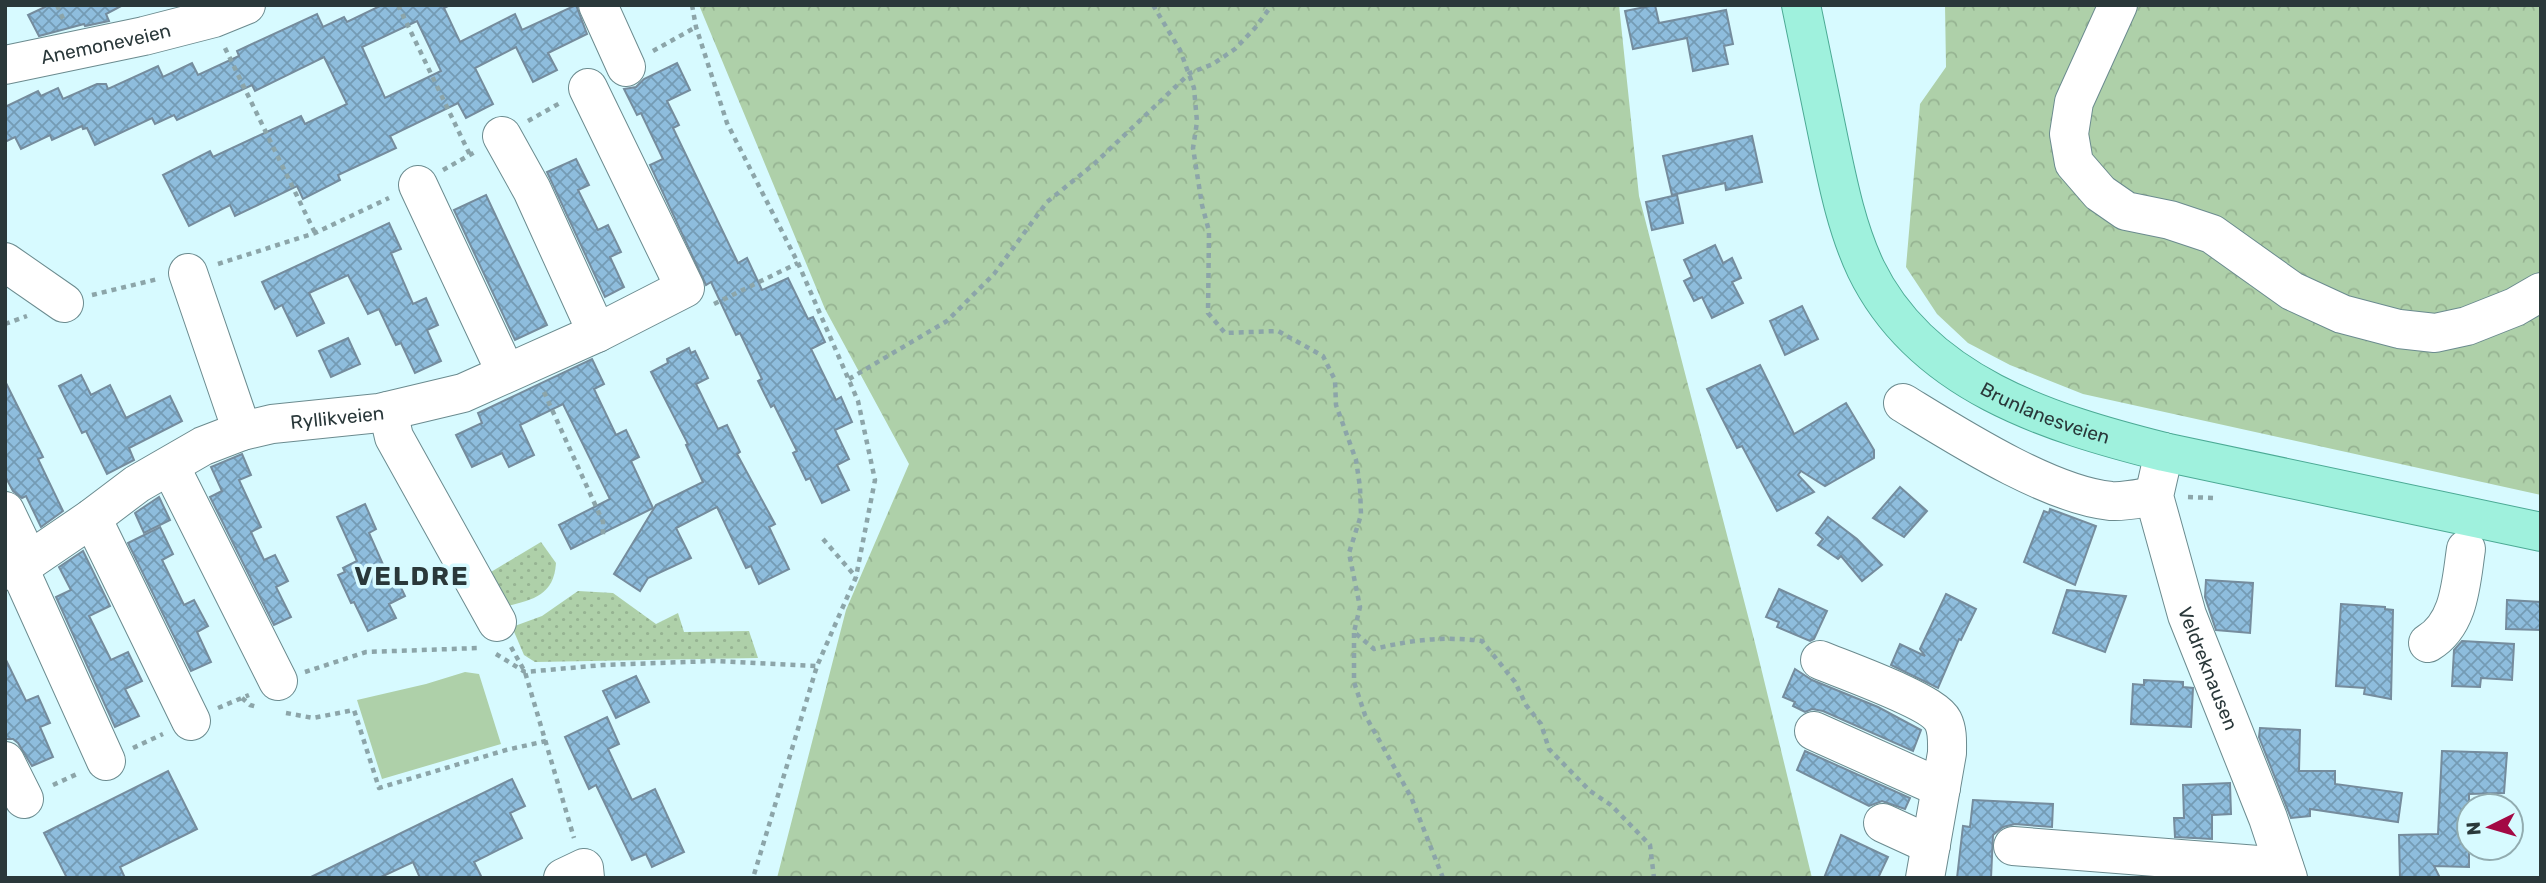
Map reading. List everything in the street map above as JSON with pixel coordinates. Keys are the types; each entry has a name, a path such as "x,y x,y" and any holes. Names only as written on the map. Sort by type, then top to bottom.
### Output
{"main road":[{"name":"Brunlanesveien","path":"1801,5 1837,178 1855,242 1867,270 1904,326 1953,370 2006,401 2081,430 2164,452 2541,532"}],"street":[{"path":"598,5 626,67"},
{"path":"2118,5 2074,102 2069,134 2074,163 2100,193 2126,211 2170,219 2212,234 2292,291 2342,314 2399,329 2435,333 2467,326 2515,307 2541,292"},
{"name":"Anemoneveien","path":"5,65 144,36 230,12"},
{"path":"588,88 699,296"},
{"path":"486,146 532,190 597,332"},
{"path":"418,185 518,367"},
{"path":"5,262 64,303"},
{"path":"188,274 242,431"},
{"name":"Ryllikveien","path":"17,566 92,518 128,490 203,446 242,431 272,424 388,411 463,393 597,332 699,296"},
{"path":"1903,402 1961,439 2073,493 2113,501 2154,496"},
{"path":"388,411 394,437 497,622"},
{"name":"Veldreknausen","path":"2164,452 2154,496 2187,615 2268,818 2286,872"},
{"path":"170,466 272,700"},
{"path":"5,510 17,566 106,761"},
{"path":"92,518 191,721"},
{"path":"2428,643 2437,638 2452,620 2466,549"},
{"path":"1820,660 1917,701 1936,712 1943,721 1947,738 1928,861"},
{"path":"1814,732 1941,788"},
{"path":"5,761 24,799"},
{"path":"1884,823 1928,861"},
{"path":"2013,846 2136,866 2286,872"}],"path":[{"path":"398,5 486,146"},
{"path":"692,5 696,27 727,123 798,263 858,401 875,480 856,577 817,666 753,878"},
{"path":"1153,5 1180,50 1190,73 1197,122 1193,148 1209,231 1208,313 1225,333 1278,331 1323,356 1335,380 1336,405 1356,460 1360,487 1361,515 1349,553 1360,607 1354,632 1354,682 1364,715 1411,797 1443,878"},
{"path":"849,379 947,321 994,274 1046,202 1094,164 1190,73 1213,64 1235,49 1272,5"},
{"path":"230,12 218,33 315,233"},
{"path":"626,67 696,27"},
{"path":"5,324 64,303 165,277 188,274 315,233 418,185 588,88"},
{"path":"699,296 798,263"},
{"path":"518,367 593,498 603,522 603,539"},
{"path":"823,539 856,577"},
{"path":"497,622 525,672 545,741 577,875"},
{"path":"1354,632 1374,649 1426,638 1455,637 1482,641 1515,682 1526,705 1541,724 1549,749 1590,791 1611,804 1650,845 1654,878"},
{"path":"242,698 250,705 272,700 366,652 486,648 525,672 603,665 713,661 817,666"},
{"path":"24,799 242,698 272,700 313,718 354,710 379,788 545,741"}],"green space":[{"path":"699,5 1619,5 1639,196 1755,643 1812,878 777,878 846,610 909,464 825,309"},
{"path":"1945,5 2541,5 2541,495 2083,394 2010,365 1968,343 1937,314 1906,267 1920,104 1946,67"},
{"path":"541,542 556,563 551,582 533,598 507,606 481,578"},
{"path":"578,591 613,593 656,624 678,613 684,632 749,631 758,658 535,662 524,655 512,627 542,616"},
{"path":"465,672 479,674 501,744 382,779 357,700"}],"building":[{"path":"49,5 123,5 106,14 109,21 85,26 84,24 39,36 28,15"},
{"path":"382,5 450,5 444,8 460,42 515,14 522,30 576,5 587,34 548,53 557,70 533,82 516,47 475,68 493,104 466,118 458,103 390,136 396,148 338,175 340,180 303,199 297,186 235,216 230,205 189,226 163,175 210,151 213,157 301,116 305,124 347,104 324,57 255,91 252,85 177,120 174,115 155,124 152,118 95,145 87,128 83,129 82,126 52,140 50,135 21,149 15,137 5,142 5,107 38,91 41,96 58,88 63,99 97,84 106,84 108,89 158,66 163,77 192,63 198,75 239,56 237,51 317,14 323,27 344,17 347,22","holes":["417,21 441,71 385,98 362,47"]},
{"path":"1655,5 1659,23 1726,10 1733,44 1724,46 1728,64 1693,71 1687,38 1633,49 1625,11"},
{"path":"677,63 690,90 667,101 679,125 673,128 738,263 747,258 762,290 788,278 808,319 813,317 825,342 811,349 836,400 841,397 852,422 835,430 849,459 837,465 849,490 822,503 810,478 806,480 793,453 797,451 774,405 771,407 758,381 762,379 740,333 736,335 711,282 706,285 650,165 663,159 641,113 637,115 624,89 636,87 644,79"},
{"path":"1752,136 1762,182 1726,190 1725,183 1672,195 1663,156"},
{"path":"576,159 589,185 578,190 598,230 608,225 621,252 610,257 624,287 605,297 547,172"},
{"path":"486,195 547,325 515,340 454,210"},
{"path":"1677,195 1683,223 1652,230 1646,202"},
{"path":"389,223 401,249 391,253 413,304 426,298 438,325 427,330 441,361 415,373 401,343 396,345 379,309 368,314 348,275 309,293 324,323 297,336 282,305 275,309 262,282"},
{"path":"1715,245 1723,263 1732,258 1741,278 1732,282 1743,303 1712,318 1702,297 1694,301 1684,281 1692,277 1684,260"},
{"path":"1802,306 1818,339 1785,355 1770,321"},
{"path":"348,338 360,364 331,377 319,351"},
{"path":"689,348 691,353 695,351 708,378 696,384 718,429 727,425 740,452 737,454 775,524 769,527 789,569 759,584 751,566 746,568 717,507 676,528 691,558 648,578 640,591 614,574 656,505 703,482 686,445 688,444 651,372 668,363 667,359"},
{"path":"592,359 604,384 594,389 616,435 626,430 639,457 631,461 653,508 571,549 559,525 610,499 563,404 520,425 534,455 509,467 502,453 472,467 456,435 482,423 478,413"},
{"path":"1760,365 1794,434 1846,403 1874,450 1874,458 1825,486 1801,471 1798,475 1814,492 1777,511 1742,446 1737,448 1707,389"},
{"path":"81,375 91,395 110,385 126,418 170,396 182,421 129,448 134,460 107,474 86,431 82,433 59,386"},
{"path":"5,381 43,457 38,459 63,511 41,527 26,496 22,498 13,491 5,476"},
{"path":"242,454 251,475 239,480 261,527 251,532 264,560 275,555 288,581 276,587 291,617 274,625 210,497 222,491 211,467"},
{"path":"1900,487 1927,511 1904,537 1873,518"},
{"path":"159,497 170,520 144,533 135,513"},
{"path":"365,504 376,529 369,533 389,578 395,575 405,596 389,604 396,618 368,631 338,575 345,572 343,568 357,561 337,517"},
{"path":"2050,509 2096,526 2075,585 2024,562 2044,511 2049,513"},
{"path":"1828,517 1857,539 1882,565 1862,581 1841,556 1838,559 1818,545 1823,539 1816,533"},
{"path":"160,527 173,554 162,560 184,605 194,600 208,626 197,632 211,662 191,671 128,543"},
{"path":"83,551 110,606 89,616 111,660 128,652 142,681 125,689 139,716 115,727 56,597 71,590 59,567"},
{"path":"2206,580 2253,583 2250,633 2216,630 2205,597"},
{"path":"1779,589 1827,611 1814,639 1810,641 1777,627 1779,622 1766,617"},
{"path":"2067,590 2126,596 2105,652 2053,633"},
{"path":"1946,594 1976,609 1961,640 1959,639 1938,688 1891,665 1900,644 1925,656 1920,649"},
{"path":"2507,600 2541,602 2541,630 2506,629"},
{"path":"2341,604 2393,610 2391,699 2364,694 2365,688 2336,686"},
{"path":"2462,641 2514,644 2512,680 2481,678 2480,687 2452,686 2454,650"},
{"path":"5,658 26,701 38,696 50,723 40,727 53,757 32,766 18,743 13,739 5,739"},
{"path":"1795,669 1812,680 1878,707 1921,730 1913,751 1823,711 1812,709 1805,712 1793,706 1795,702 1783,697"},
{"path":"636,676 649,702 616,718 603,691"},
{"path":"2144,680 2183,682 2183,687 2193,688 2191,727 2131,724 2133,684 2144,685"},
{"path":"607,717 619,744 608,749 632,800 655,789 684,852 652,867 646,854 632,860 596,785 589,789 565,737"},
{"path":"2260,728 2300,730 2299,771 2335,771 2335,784 2402,793 2398,822 2310,809 2310,816 2291,818 2259,737"},
{"path":"1805,751 1910,798 1905,809 1882,801 1869,806 1797,770"},
{"path":"2442,751 2507,753 2504,792 2455,792 2455,862 2469,862 2469,867 2434,866 2440,878 2400,878 2399,835 2438,834"},
{"path":"168,771 197,829 120,867 125,878 67,878 44,833"},
{"path":"512,779 525,806 510,813 522,838 474,862 482,878 420,878 413,862 379,878 309,878"},
{"path":"2230,783 2231,814 2212,815 2212,839 2175,837 2174,818 2184,818 2183,785"},
{"path":"1973,800 2053,804 2052,827 2015,824 2003,827 1993,835 1991,878 1957,878 1963,826 1970,827"},
{"path":"1841,835 1888,857 1878,878 1824,878"}],"district":[{"name":"VELDRE","path":"412,576"}]}
